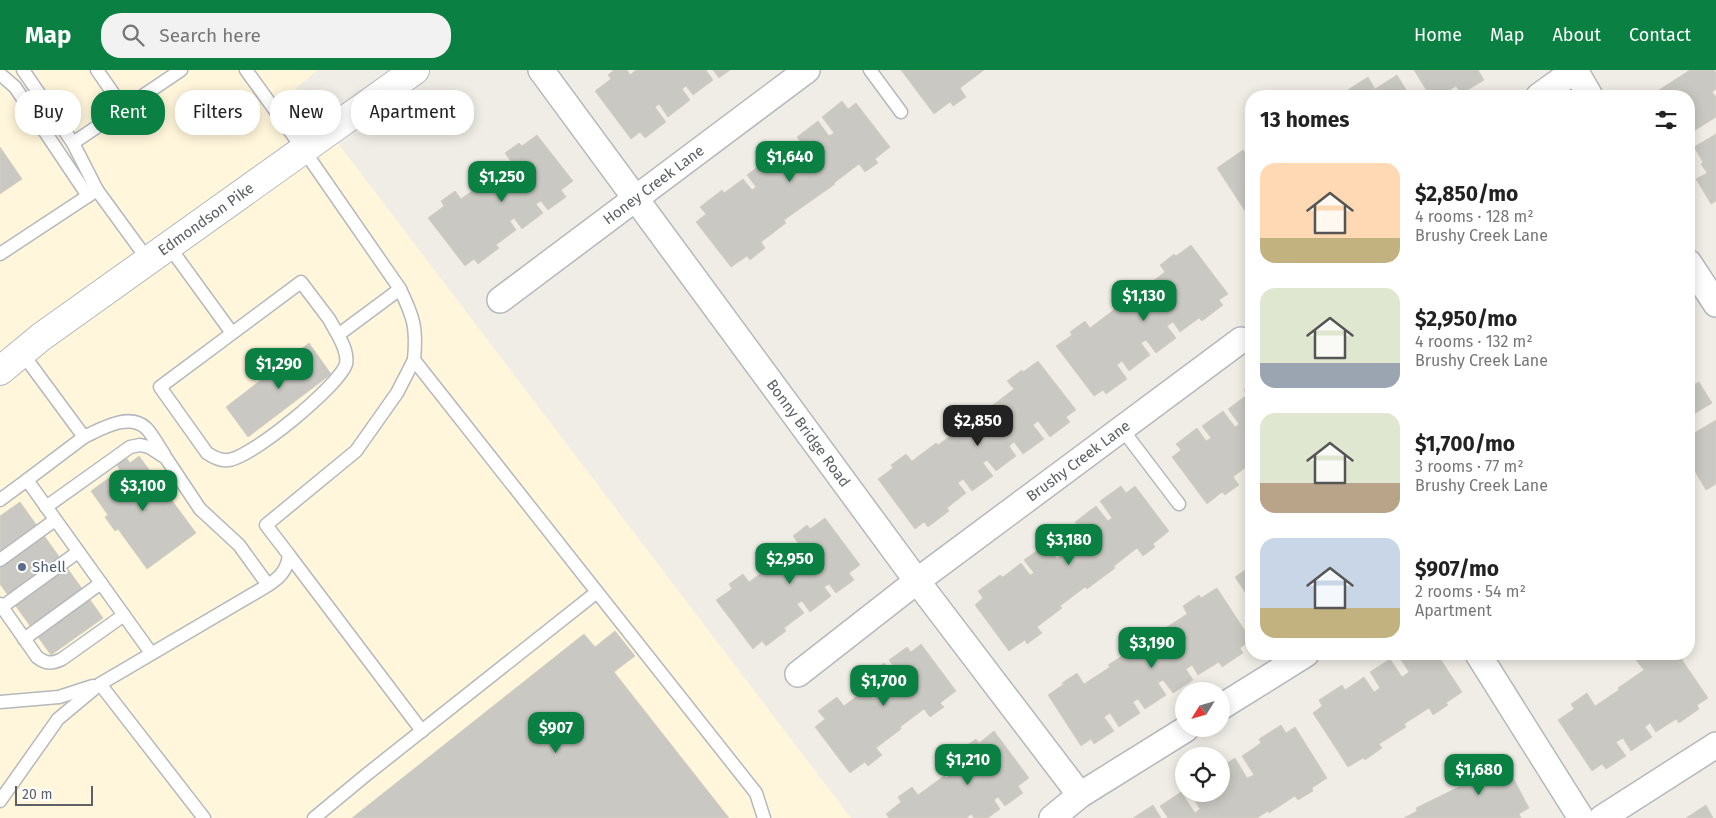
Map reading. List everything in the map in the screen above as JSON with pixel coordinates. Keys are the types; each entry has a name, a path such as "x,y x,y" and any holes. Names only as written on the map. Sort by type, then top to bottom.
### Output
{"main road":[{"name":"Edmondson Pike","path":"0,371 41,337 303,148 415,70"}],"street":[{"name":"Bonny Bridge Road","path":"541,70 917,581 1080,795"},
{"name":"Honey Creek Lane","path":"500,300 807,70"},
{"path":"1547,90 1575,70 1587,90"},
{"path":"1695,271 1716,304"},
{"name":"Brushy Creek Lane","path":"798,674 917,581 1241,340"},
{"path":"1230,701 1296,660"},
{"path":"1482,660 1581,818"},
{"path":"1052,818 1080,795 1175,736"},
{"path":"1602,818 1716,745"}],"lane":[{"path":"24,70 73,143 92,193"},
{"path":"97,70 111,90"},
{"path":"152,90 181,70"},
{"path":"246,70 303,148 400,289 411,310 416,325 414,360 397,393 362,444 266,525 422,731"},
{"path":"870,70 901,112"},
{"path":"0,74 15,87 92,193 158,253 232,333"},
{"path":"73,143 91,131"},
{"path":"0,254 92,193"},
{"path":"302,282 338,335 346,356 346,365 328,390 312,405 235,459 227,461 212,457 202,449 160,387 302,282"},
{"path":"338,335 400,289"},
{"path":"22,353 84,437"},
{"path":"414,360 756,793 764,818"},
{"path":"0,500 84,437 115,424 132,421 138,423 150,434 200,509 239,545 268,585"},
{"path":"1122,429 1179,504"},
{"path":"46,507 130,447 149,446 166,458"},
{"path":"27,480 151,654"},
{"path":"0,560 55,520"},
{"path":"78,552 1,606 37,657 45,663 53,663 62,659 124,615"},
{"path":"0,802 58,719 100,684 268,585 284,572 288,564 288,556"},
{"path":"24,639 101,583"},
{"path":"314,818 597,592"},
{"path":"0,702 59,697 100,684"},
{"path":"100,684 204,818"}],"shaded area":[{"path":"0,70 318,70 296,88 298,90 270,90 270,135 332,135 851,818 0,818"}],"building":[{"path":"614,70 627,70 630,75 636,70 706,70 713,80 693,95 686,86 682,89 690,100 668,117 659,104 655,107 666,122 645,138 640,132 631,139 595,91 611,79 608,75"},
{"path":"713,70 730,70 719,78"},
{"path":"901,70 984,70 960,88 966,97 953,106 950,102 934,114"},
{"path":"1414,70 1478,70 1484,80 1468,90 1458,90 1456,86 1450,90 1426,90"},
{"path":"1690,70 1714,70 1716,73 1716,89 1712,92 1716,97 1716,117 1695,130 1695,90 1659,90"},
{"path":"1397,75 1406,90 1348,90 1368,77 1375,89"},
{"path":"842,101 848,109 856,103 890,147 875,159 878,163 865,172 859,164 835,184 784,220 786,223 761,242 765,248 750,260 747,256 731,267 696,222 706,214 700,207 722,190 724,193 743,179 752,190 756,187 747,175 768,159 778,174 782,171 773,158 794,142 803,153 807,150 797,137 818,121 829,136 834,133 822,117"},
{"path":"1716,134 1716,201 1711,204 1696,179 1707,173 1701,164 1703,162 1695,146"},
{"path":"537,135 573,181 561,190 566,197 548,210 541,201 536,204 543,213 522,229 514,218 510,221 516,230 496,245 499,248 478,264 474,259 465,266 428,218 444,206 441,201 455,191 461,199 487,180 489,182 513,164 505,153 519,143 522,146"},
{"path":"0,147 22,179 0,194"},
{"path":"1243,150 1245,153 1245,211 1217,168"},
{"path":"1191,245 1228,294 1219,300 1223,305 1202,321 1199,318 1180,332 1173,322 1167,326 1176,338 1156,353 1146,340 1141,343 1150,355 1129,371 1122,361 1117,365 1127,379 1106,394 1103,390 1094,396 1056,346 1072,335 1070,332 1085,321 1090,328 1115,309 1117,312 1165,272 1160,265 1174,254 1176,256"},
{"path":"309,343 331,374 248,437 226,407"},
{"path":"1038,361 1076,410 1066,417 1070,422 1050,437 1038,421 1033,425 1044,439 1023,454 1014,442 1009,446 1016,456 996,471 987,460 983,463 993,476 972,491 963,479 958,483 966,493 947,508 949,511 928,527 924,522 915,529 878,479 893,468 891,465 906,454 912,461 936,443 938,445 962,427 960,425 987,405 989,408 1014,389 1007,381"},
{"path":"1699,382 1712,403 1695,413 1695,384"},
{"path":"1245,396 1245,468 1233,477 1239,485 1225,495 1222,492 1207,504 1172,457 1181,450 1176,444 1197,428 1206,441 1211,438 1202,426 1223,411 1235,427 1239,424 1228,409"},
{"path":"1716,420 1716,484 1706,490 1695,471 1695,432"},
{"path":"124,455 130,463 139,456 196,533 147,569 118,529 115,531 105,517 108,515 91,491 120,470 115,462"},
{"path":"1121,486 1126,493 1135,486 1169,531 1153,544 1155,547 1143,556 1137,548 1114,566 1115,568 1087,589 1085,587 1037,627 1042,633 1027,644 1025,640 1009,651 975,605 983,598 978,591 1000,575 1003,577 1021,563 1030,575 1034,573 1024,560 1046,544 1057,559 1060,556 1051,543 1072,527 1080,539 1085,535 1075,522 1096,506 1108,521 1112,518 1100,501"},
{"path":"20,502 103,618 51,655 0,584 0,516"},
{"path":"825,518 860,565 849,573 854,580 836,593 829,584 824,587 831,596 810,612 802,601 797,604 804,613 784,628 786,631 766,646 762,641 753,649 716,600 732,589 729,584 743,574 749,582 801,547 793,536 807,525 810,529"},
{"path":"1245,570 1245,592 1235,577"},
{"path":"1217,588 1245,631 1245,644 1240,648 1243,653 1222,667 1219,662 1198,675 1192,665 1186,669 1193,680 1190,682 1175,682 1175,692 1173,693 1163,680 1158,683 1166,695 1145,709 1138,699 1133,702 1140,713 1119,727 1110,713 1104,717 1114,731 1094,744 1091,739 1081,746 1048,695 1077,673 1084,684 1110,667 1108,665 1136,647 1137,650 1187,614 1183,606 1199,595 1201,598"},
{"path":"615,631 635,656 614,672 729,818 352,818 584,634 595,647"},
{"path":"921,644 956,691 940,703 944,707 930,717 924,709 900,727 901,729 876,748 882,755 868,766 865,762 850,773 815,727 825,719 818,711 837,697 844,706 866,689 873,699 876,696 863,679 884,663 894,675 898,672 889,660 907,647 911,652"},
{"path":"1388,660 1391,660 1402,677 1409,672 1401,660 1441,660 1462,692 1433,715 1429,708 1404,724 1406,727 1379,744 1382,748 1365,760 1363,758 1348,767 1313,713 1322,706 1319,700 1342,685 1345,690 1364,677 1374,692 1380,688 1370,672"},
{"path":"1636,660 1682,660 1708,698 1697,705 1699,709 1679,723 1676,719 1656,732 1650,723 1645,727 1652,737 1631,751 1623,738 1616,742 1626,756 1606,769 1602,764 1592,771 1558,720 1574,709 1571,704 1587,693 1595,706 1644,670"},
{"path":"1281,725 1286,733 1295,727 1327,778 1312,788 1313,791 1298,800 1295,796 1269,813 1268,811 1257,818 1168,818 1160,806 1175,796 1175,802 1188,802 1195,813 1200,809 1196,802 1230,802 1230,761 1235,758 1247,778 1254,775 1242,756 1261,743 1259,739"},
{"path":"994,731 1029,778 1018,786 1023,793 1005,806 998,797 994,800 1000,809 988,818 974,818 971,814 967,818 889,818 886,814 901,802 898,797 912,787 918,795 944,776 946,778 970,760 962,749 976,739 979,743"},
{"path":"1501,755 1529,808 1519,814 1521,818 1404,818 1417,811 1416,808 1473,780 1467,768 1481,760 1484,764"},
{"path":"1153,805 1161,818 1133,818"},
{"path":"1706,805 1713,818 1686,818"}],"place":[{"name":"Shell","path":"22,567"}]}
